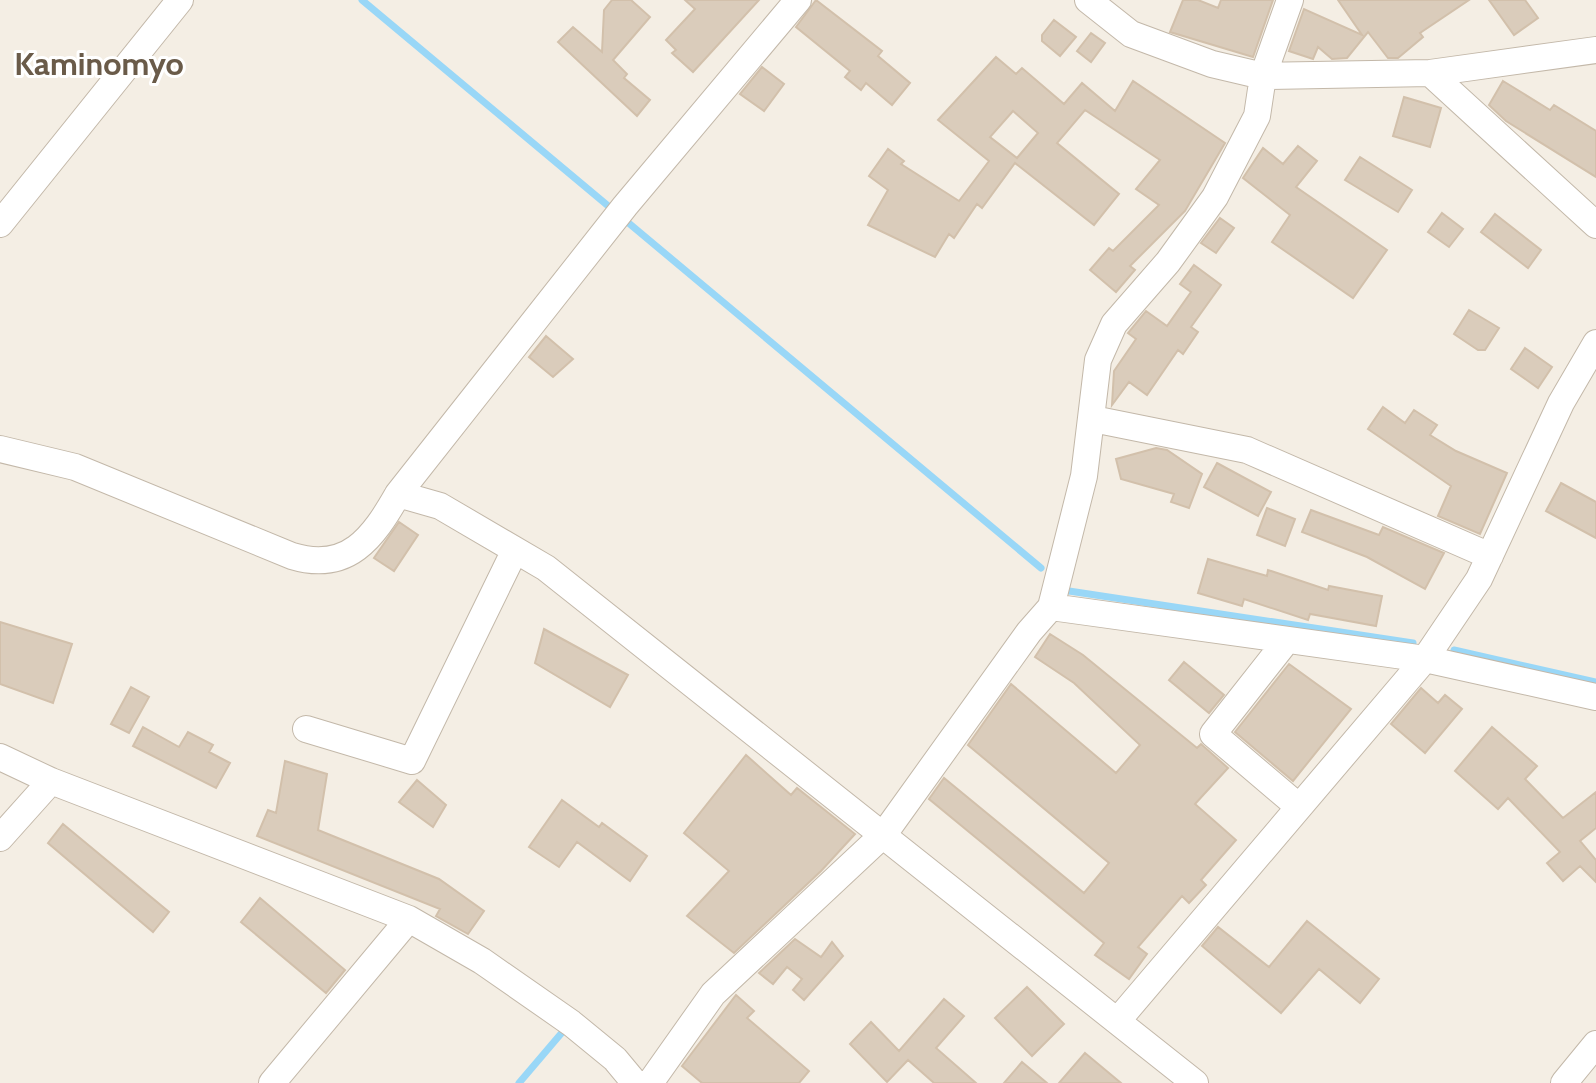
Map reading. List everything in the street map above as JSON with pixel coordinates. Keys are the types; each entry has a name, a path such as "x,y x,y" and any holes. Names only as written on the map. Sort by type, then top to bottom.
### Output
{"street":[{"path":"0,224 180,0"},
{"path":"0,449 75,467 308,561 343,557 378,530 398,494 620,212 798,0"},
{"path":"1088,0 1131,34 1212,64 1263,76 1430,73 1596,50"},
{"path":"650,1083 713,994 884,834 1029,632 1051,607 1084,476 1098,360 1114,324 1168,262 1215,197 1257,116 1263,76 1290,0"},
{"path":"1430,73 1596,225"},
{"path":"1119,1019 1425,659 1479,579 1561,403 1596,343"},
{"path":"1093,419 1247,450 1490,556"},
{"path":"398,494 440,506 546,568 1119,1019 1195,1083"},
{"path":"306,729 412,761 515,550"},
{"path":"1051,607 1425,659 1596,697"},
{"path":"1287,640 1213,734 1299,807"},
{"path":"0,757 51,781 409,919 482,961 571,1023 615,1059 635,1083"},
{"path":"0,838 51,781"},
{"path":"272,1083 409,919"},
{"path":"1564,1083 1596,1044"}],"building":[{"path":"612,0 631,0 650,17 613,60 627,74 624,78 650,100 637,116 558,42 573,27 602,52 604,10"},
{"path":"685,0 759,0 693,72 672,53 676,50 666,40 695,9"},
{"path":"816,0 882,51 878,56 910,83 892,105 866,83 861,90 845,77 850,71 796,27"},
{"path":"1183,0 1198,0 1218,8 1221,0 1273,0 1253,57 1170,32"},
{"path":"1338,0 1469,0 1420,33 1423,37 1398,58 1388,58 1368,32 1347,58 1332,59 1318,47 1313,59 1289,51 1304,9 1362,35"},
{"path":"1489,0 1525,0 1538,18 1514,35"},
{"path":"1054,20 1076,37 1060,56 1042,41 1042,35"},
{"path":"1091,33 1105,43 1091,62 1077,51"},
{"path":"996,57 1016,74 1022,68 1064,104 1082,83 1115,111 1133,81 1225,143 1185,211 1130,266 1135,270 1116,292 1090,270 1109,248 1113,251 1159,205 1136,189 1160,160 1085,110 1057,143 1119,194 1094,225 1015,163 982,208 977,204 954,238 949,234 935,257 868,225 888,190 869,176 888,149 904,161 901,164 959,201 989,161 938,120","holes":["1013,111 1038,133 1017,158 990,137"]},
{"path":"762,67 784,84 764,111 740,94"},
{"path":"1503,81 1550,110 1554,105 1596,131 1596,177 1506,121 1489,105"},
{"path":"1404,97 1441,108 1430,147 1393,136"},
{"path":"1298,146 1317,161 1296,187 1387,250 1353,298 1272,242 1290,215 1243,178 1263,148 1283,164"},
{"path":"1360,157 1412,190 1398,212 1345,180"},
{"path":"1442,213 1463,229 1449,247 1428,232"},
{"path":"1495,214 1541,250 1528,268 1481,232"},
{"path":"1220,218 1234,228 1216,253 1201,243"},
{"path":"1194,265 1221,285 1191,327 1198,332 1183,354 1178,350 1147,395 1129,382 1112,405 1114,371 1136,339 1128,333 1146,311 1167,326 1191,292 1180,284"},
{"path":"1469,310 1499,328 1485,350 1478,350 1454,334"},
{"path":"546,336 573,359 553,377 529,357"},
{"path":"1525,348 1552,367 1538,388 1511,369"},
{"path":"1383,407 1405,423 1414,410 1437,425 1430,435 1456,451 1507,473 1480,534 1438,516 1451,486 1368,429"},
{"path":"1156,448 1167,450 1202,474 1189,508 1171,502 1174,494 1121,479 1116,459"},
{"path":"1217,463 1271,492 1258,516 1204,487"},
{"path":"1561,483 1596,502 1596,538 1546,511"},
{"path":"1267,508 1295,519 1285,546 1257,535"},
{"path":"1311,510 1379,535 1383,527 1444,553 1425,589 1367,557 1302,532"},
{"path":"399,522 418,535 394,571 374,558"},
{"path":"1208,559 1267,576 1268,570 1328,590 1329,586 1382,596 1376,626 1310,614 1308,620 1244,599 1242,606 1198,593"},
{"path":"0,622 72,644 53,703 0,684"},
{"path":"544,629 628,675 610,707 535,663"},
{"path":"1050,634 1083,655 1197,748 1201,744 1228,768 1195,804 1236,840 1201,880 1206,885 1189,903 1182,896 1138,947 1147,954 1129,979 1095,955 1104,943 929,799 944,778 1084,893 1109,863 968,745 1011,684 1116,773 1140,745 1074,683 1035,657"},
{"path":"1184,662 1224,695 1209,713 1169,680"},
{"path":"1289,664 1351,709 1293,781 1235,732"},
{"path":"131,687 149,697 129,733 111,724"},
{"path":"1421,688 1438,703 1445,695 1462,709 1425,753 1391,724"},
{"path":"143,727 179,747 188,732 213,745 209,752 230,763 216,788 133,746"},
{"path":"1492,727 1537,766 1525,779 1563,818 1596,792 1596,828 1580,841 1596,860 1596,882 1580,866 1563,881 1547,863 1560,852 1508,798 1498,809 1455,771"},
{"path":"746,755 791,795 797,788 855,834 821,871 734,953 687,916 729,871 684,833"},
{"path":"285,761 327,774 318,830 439,879 484,911 468,934 436,916 440,909 257,836 268,810 276,813"},
{"path":"417,780 446,805 433,827 399,802"},
{"path":"562,800 599,827 602,823 647,856 630,881 577,842 559,867 529,847"},
{"path":"63,824 169,912 153,932 48,843"},
{"path":"260,898 345,970 326,993 241,922"},
{"path":"1307,921 1379,979 1360,1003 1319,969 1281,1013 1202,946 1218,927 1269,967"},
{"path":"795,939 821,957 832,942 843,956 804,1000 793,990 802,979 787,967 773,984 759,973"},
{"path":"1027,987 1064,1024 1032,1056 995,1018"},
{"path":"736,995 754,1011 747,1018 809,1071 799,1083 702,1083 682,1066"},
{"path":"944,999 964,1016 936,1048 976,1083 934,1083 908,1060 887,1082 850,1044 871,1022 899,1051"},
{"path":"1085,1053 1121,1083 1059,1083"},
{"path":"1022,1062 1047,1083 1004,1083"}],"waterway":[{"path":"362,0 1041,568"},
{"path":"1069,591 1413,643"},
{"path":"1454,650 1596,682"},
{"path":"519,1083 565,1029"}],"district":[{"name":"Kaminomyo","path":"99,63"}]}
